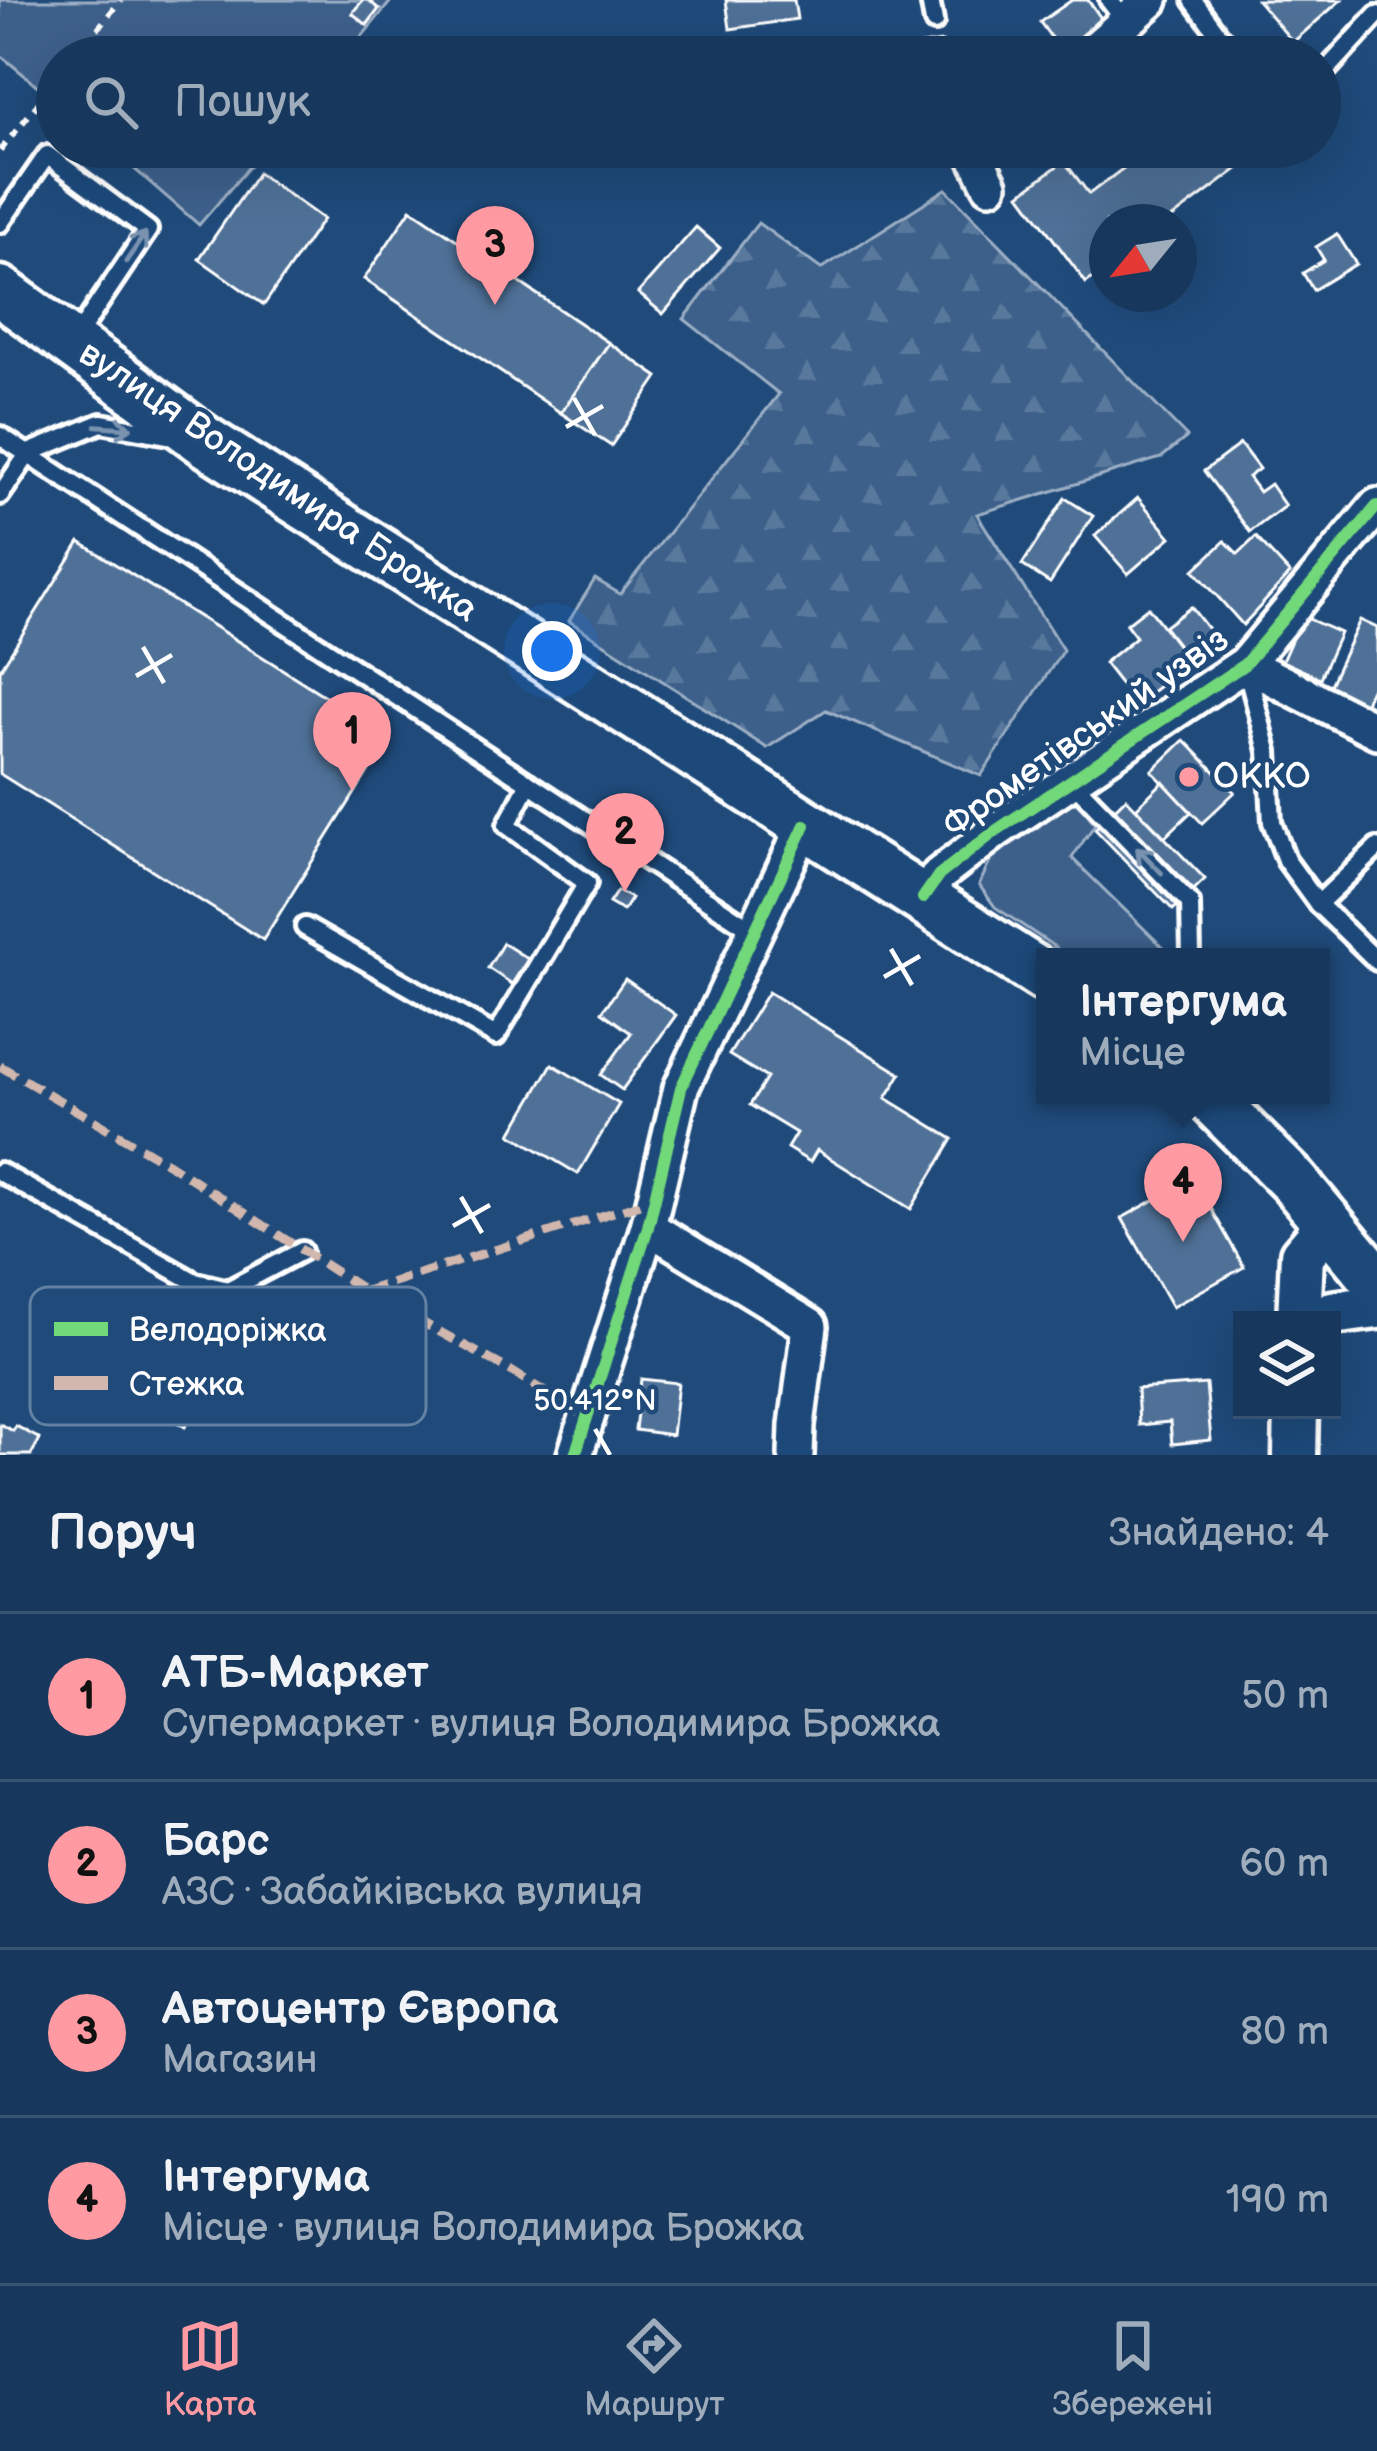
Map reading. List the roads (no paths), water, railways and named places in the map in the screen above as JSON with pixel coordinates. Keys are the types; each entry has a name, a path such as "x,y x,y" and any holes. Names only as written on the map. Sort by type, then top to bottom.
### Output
{"main road":[{"name":"вулиця Володимира Брожка","path":"0,291 205,441 1036,971"},
{"path":"1216,1104 1330,1222 1377,1281"}],"street":[{"path":"1104,36 1129,7"},
{"path":"982,168 990,185"},
{"name":"Фрометівський узвіз","path":"923,898 956,861 1245,664 1377,506"},
{"path":"1245,664 1377,730"},
{"path":"575,1455 648,1227 681,1088 805,826"},
{"path":"1299,1311 1302,1255 1330,1222"},
{"path":"648,1227 810,1326 796,1455"},
{"path":"1341,1312 1377,1306"},
{"path":"1295,1455 1296,1419"}],"lane":[{"path":"930,0 934,22"},
{"path":"1192,0 1219,36"},
{"path":"1341,54 1377,15"},
{"path":"0,223 37,168"},
{"path":"66,168 148,230 71,345"},
{"path":"0,494 28,453 101,423 205,441"},
{"path":"0,436 754,932"},
{"path":"1245,664 1268,751 1272,822 1286,860 1318,904 1377,961"},
{"path":"1070,779 1190,903 1191,948"},
{"path":"305,927 496,1036 587,883 507,825 529,783"},
{"path":"1318,904 1377,848"},
{"path":"0,1172 195,1282 216,1287"},
{"path":"234,1287 302,1250"}],"place":[{"name":"Автоцентр Європа","path":"495,305"},
{"name":"ОККО","path":"1189,777"},
{"name":"АТБ-Маркет","path":"352,791"},
{"name":"Барс","path":"625,892"},
{"name":"Інтергума","path":"1183,1242"}]}
